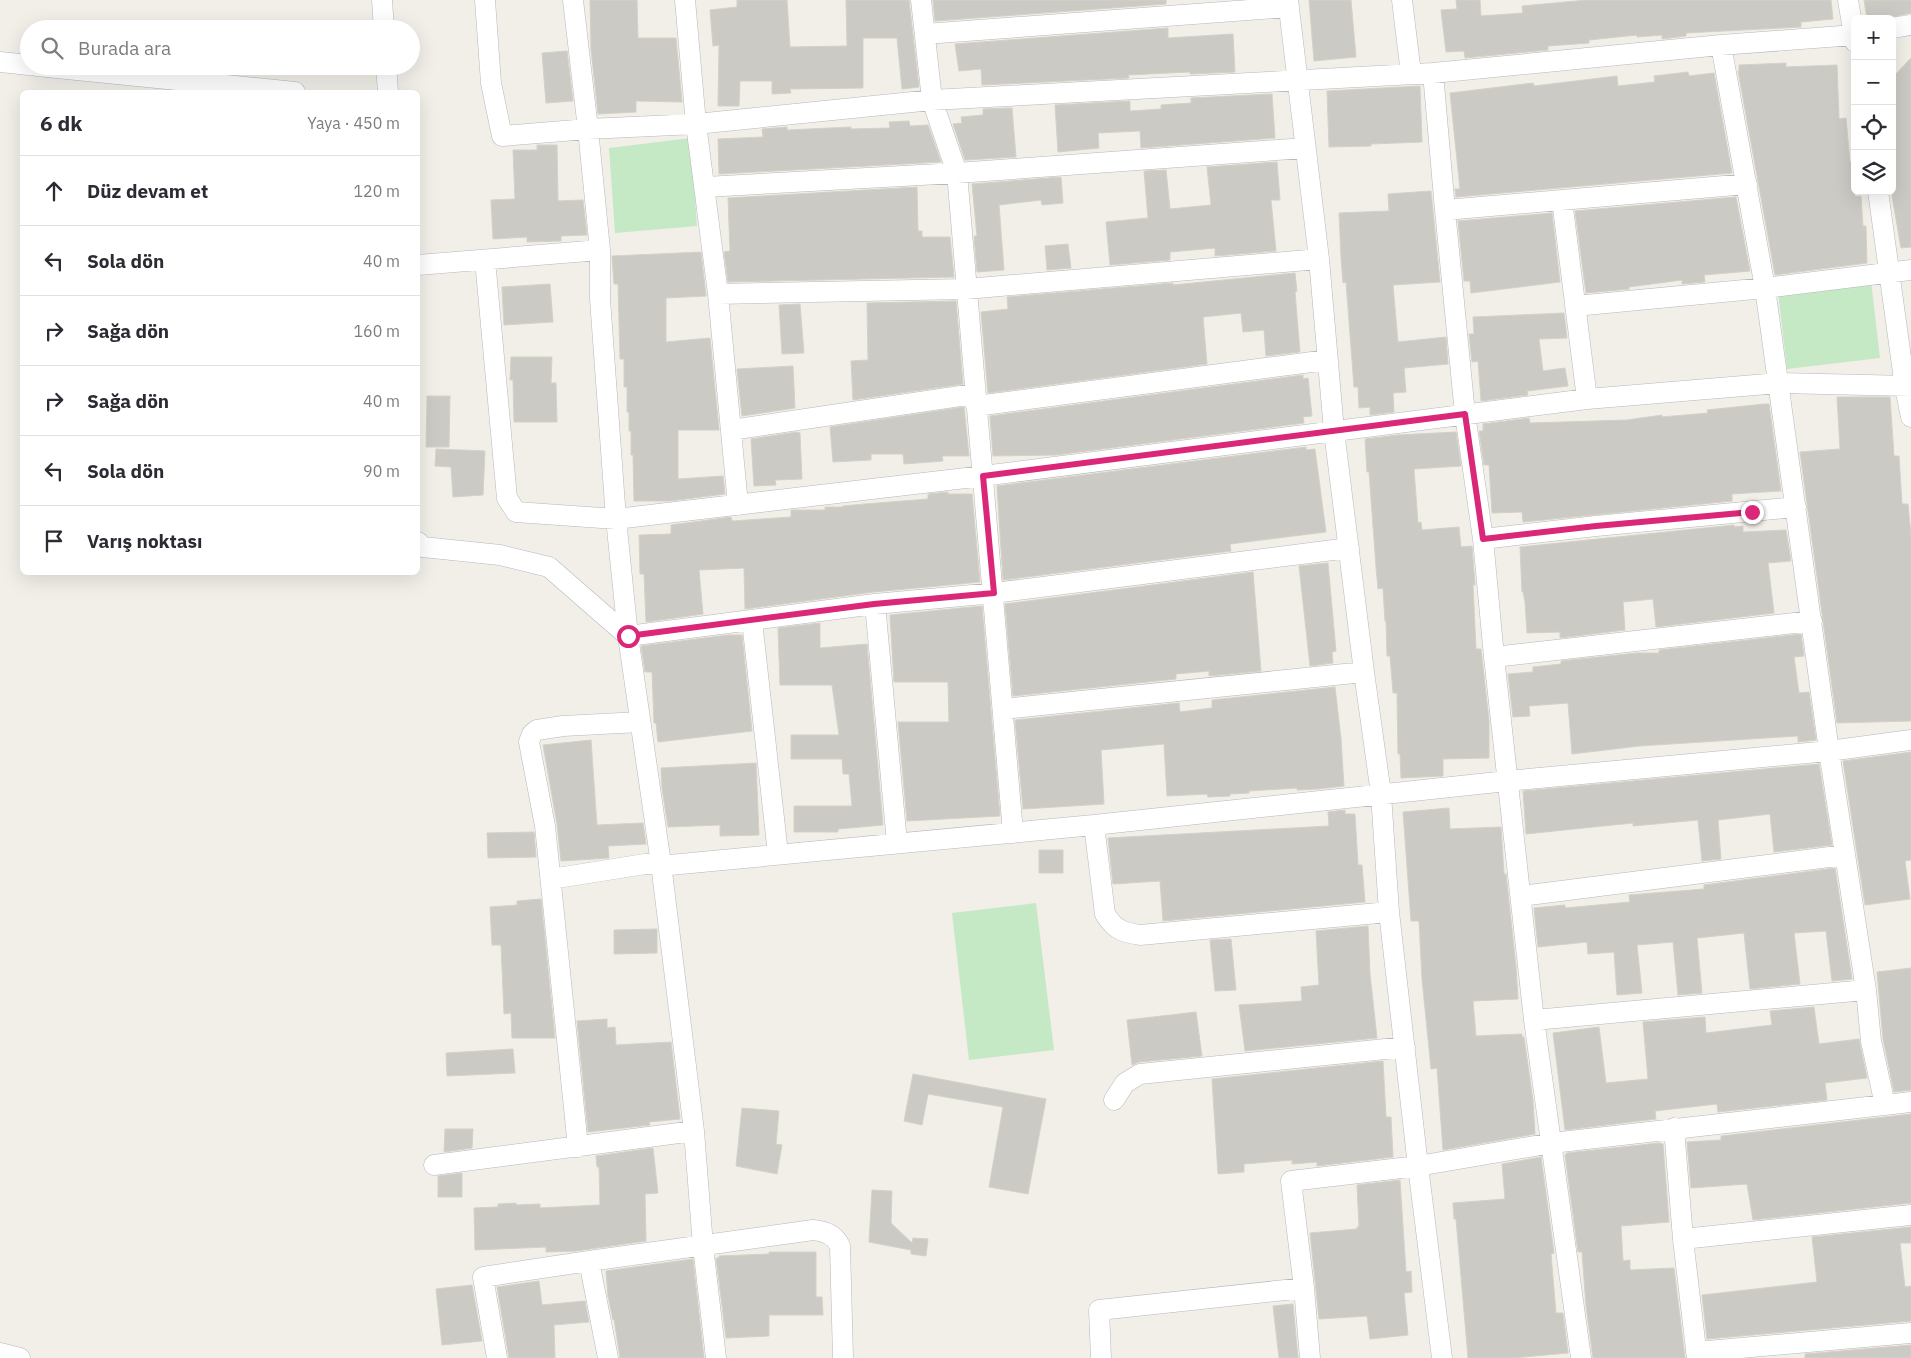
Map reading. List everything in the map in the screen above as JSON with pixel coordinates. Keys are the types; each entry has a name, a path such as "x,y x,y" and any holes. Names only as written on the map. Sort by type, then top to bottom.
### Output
{"street":[{"path":"382,0 383,20"},
{"path":"485,0 491,83 502,136 588,129 696,124 932,100 1433,73 1721,45 1851,38"},
{"path":"573,0 600,250 600,299 616,519 628,636 661,864 694,1131 703,1246 716,1358"},
{"path":"686,0 696,124 718,294 738,505"},
{"path":"921,0 932,100 957,172 975,400 994,593 1012,833"},
{"path":"1402,0 1411,74"},
{"path":"1848,0 1851,19"},
{"path":"925,34 1288,4 1319,259 1334,431 1381,794 1389,912 1442,1358"},
{"path":"1896,27 1911,25"},
{"path":"1721,45 1765,288 1829,751 1866,990 1871,1041 1885,1105"},
{"path":"0,62 20,64"},
{"path":"1433,73 1444,210 1465,414 1483,539 1507,781 1534,1020 1581,1358"},
{"path":"126,75 275,90"},
{"path":"387,75 388,90"},
{"path":"705,187 1305,148"},
{"path":"1444,210 1747,184"},
{"path":"1879,195 1908,386 1911,417"},
{"path":"1562,200 1587,399"},
{"path":"420,265 600,250"},
{"path":"718,294 966,289 1319,259"},
{"path":"486,260 507,498 516,512 616,519 983,476 1587,399 1779,383 1908,386"},
{"path":"1576,306 1765,288 1911,270"},
{"path":"731,430 1327,360"},
{"path":"1483,539 1796,507"},
{"path":"420,544 423,548 500,555 549,567 628,636 874,604 994,593 1349,548"},
{"path":"874,604 897,843"},
{"path":"752,621 778,854"},
{"path":"1494,657 1812,621"},
{"path":"1003,709 1364,672"},
{"path":"578,1147 545,826 530,742 532,734 537,730 563,726 640,722"},
{"path":"551,879 645,864 670,865 1094,825 1507,781 1829,751 1911,740"},
{"path":"1094,825 1105,914 1113,926 1126,932 1140,935 1389,912"},
{"path":"1521,896 1845,855"},
{"path":"1534,1020 1866,990"},
{"path":"1114,1100 1125,1083 1140,1074 1405,1047"},
{"path":"1310,1358 1304,1288 1291,1181 1418,1166 1552,1144 1674,1128 1911,1102"},
{"path":"1674,1128 1682,1239 1696,1355 1911,1333"},
{"path":"434,1165 694,1131"},
{"path":"1682,1239 1911,1215"},
{"path":"497,1358 483,1278 589,1261 812,1230 830,1235 837,1240 840,1246 843,1358"},
{"path":"589,1261 608,1358"},
{"path":"1101,1358 1099,1310 1304,1288"},
{"path":"0,1353 20,1358"}],"green space":[{"path":"691,138 697,226 615,233 609,148"},
{"path":"1871,281 1880,358 1787,369 1778,292"},
{"path":"1036,903 1054,1050 969,1060 952,913"}],"building":[{"path":"590,0 637,0 638,38 676,38 682,102 636,101 636,112 598,114 591,49"},
{"path":"737,0 787,0 790,47 847,46 846,0 909,0 919,87 902,89 897,38 863,38 863,88 790,89 791,93 772,94 772,81 740,81 739,106 718,106 719,45 713,46 710,10 737,7"},
{"path":"933,0 1166,0 1166,4 935,21"},
{"path":"1309,0 1351,0 1356,57 1314,61"},
{"path":"1456,0 1480,0 1481,16 1523,13 1522,6 1587,0 1831,0 1833,19 1801,22 1801,27 1686,33 1686,36 1662,39 1662,35 1637,37 1637,35 1589,40 1589,43 1548,46 1548,50 1465,58 1464,51 1446,52 1441,10 1457,9"},
{"path":"1864,0 1911,0 1911,13 1896,16 1866,15"},
{"path":"1168,28 1168,38 1233,34 1235,72 1128,75 1129,78 982,85 981,69 959,71 955,44"},
{"path":"567,51 573,101 546,103 542,53"},
{"path":"1911,58 1911,247 1901,248 1892,196 1896,195 1896,74"},
{"path":"1786,63 1786,67 1837,65 1839,119 1846,118 1851,162 1851,195 1861,196 1863,226 1866,226 1867,263 1775,275 1738,71 1739,65"},
{"path":"1688,72 1689,76 1714,73 1732,173 1456,197 1455,189 1460,189 1450,93 1533,83 1534,86 1617,76 1618,86 1655,82 1654,76"},
{"path":"1420,86 1422,142 1329,147 1327,91"},
{"path":"1272,94 1275,138 1141,148 1140,131 1098,133 1099,148 1058,152 1055,105 1130,101 1130,111 1161,109 1161,105 1191,103 1191,98"},
{"path":"1012,108 1016,157 965,160 953,124 962,123 961,117 983,115 983,109"},
{"path":"909,121 910,126 928,125 941,162 719,174 718,139 763,137 762,129 787,127 787,130 851,127 851,129 890,128 889,122"},
{"path":"537,145 557,145 558,201 583,200 587,235 561,236 561,241 527,242 527,237 493,239 491,200 515,199 513,150 537,150"},
{"path":"1277,162 1280,200 1271,200 1276,251 1215,256 1215,248 1170,252 1170,260 1110,265 1106,222 1148,218 1144,171 1166,170 1170,209 1211,205 1207,167"},
{"path":"1061,177 1063,203 1042,205 1041,200 999,205 1004,270 977,272 974,236 977,236 972,184"},
{"path":"917,187 918,231 922,231 922,237 950,237 954,277 728,282 724,252 730,251 728,198"},
{"path":"1431,191 1440,282 1393,285 1398,342 1446,337 1448,364 1404,368 1406,392 1393,393 1394,412 1370,415 1370,407 1359,408 1358,387 1354,387 1346,282 1343,283 1339,213 1389,211 1388,194"},
{"path":"1736,197 1750,271 1704,275 1705,282 1682,284 1682,280 1629,287 1629,289 1586,293 1575,211"},
{"path":"1552,213 1560,282 1471,293 1470,281 1464,281 1458,221"},
{"path":"1068,244 1071,268 1047,270 1045,246"},
{"path":"701,252 706,296 666,298 666,342 710,338 719,430 678,430 678,479 723,476 725,494 670,501 634,501 633,455 631,455 629,412 627,412 627,387 624,387 624,359 620,359 618,284 614,284 612,256"},
{"path":"1295,273 1300,352 1266,356 1264,330 1243,332 1241,313 1203,317 1207,364 988,393 981,312 1008,309 1007,297 1173,283 1173,285"},
{"path":"550,284 553,322 504,325 502,287"},
{"path":"956,301 963,384 853,400 851,361 868,360 867,303"},
{"path":"800,304 804,353 782,354 779,305"},
{"path":"1564,313 1567,338 1539,339 1543,371 1565,368 1568,386 1527,391 1528,395 1481,401 1478,361 1472,362 1469,334 1474,334 1473,317"},
{"path":"511,357 552,357 551,383 556,383 557,422 514,422 513,380 510,380"},
{"path":"793,366 795,408 742,416 737,369"},
{"path":"1303,375 1303,379 1308,378 1312,416 1303,417 1304,423 1056,455 993,456 990,416"},
{"path":"427,396 450,396 449,447 426,447"},
{"path":"1837,397 1890,397 1894,456 1899,456 1902,504 1908,504 1911,536 1911,721 1837,723 1800,452 1840,449"},
{"path":"1769,404 1781,491 1732,494 1732,501 1523,522 1522,512 1492,513 1489,465 1484,465 1479,431 1483,431 1483,424 1529,418 1530,423 1627,420 1662,415 1662,417 1708,413 1707,410"},
{"path":"964,407 969,456 942,456 943,461 904,464 903,454 871,454 871,460 833,462 830,427"},
{"path":"1456,432 1461,466 1414,469 1418,523 1421,522 1422,530 1459,527 1461,547 1472,546 1476,649 1481,649 1489,721 1489,758 1443,759 1443,776 1401,778 1400,754 1398,754 1397,693 1393,693 1390,656 1387,656 1383,588 1378,589 1365,439"},
{"path":"800,433 802,479 775,480 776,485 754,486 751,439"},
{"path":"1306,447 1306,450 1315,449 1326,532 1230,544 1231,551 1003,580 997,486"},
{"path":"436,449 485,451 483,495 453,497 451,467 435,466"},
{"path":"948,492 948,494 972,494 980,582 874,592 745,609 744,568 699,570 703,614 646,622 644,574 640,574 639,535 671,534 671,525 731,517 732,521 791,517 791,510 825,510 825,507 928,499 928,494"},
{"path":"1734,525 1734,527 1743,526 1743,532 1786,530 1791,561 1768,563 1774,613 1656,627 1653,599 1623,602 1625,630 1560,638 1560,632 1527,633 1525,602 1522,592 1520,547"},
{"path":"1328,563 1336,651 1332,652 1333,663 1310,666 1299,566"},
{"path":"1253,572 1261,671 1209,676 1209,671 1176,674 1176,679 1013,696 1005,604"},
{"path":"982,606 1000,816 907,821 898,722 949,722 948,682 894,682 890,615"},
{"path":"820,623 820,648 867,644 883,825 838,829 838,832 794,832 794,806 852,806 849,774 843,774 842,759 791,759 791,735 839,735 832,685 780,685 778,628"},
{"path":"1801,634 1804,656 1794,657 1799,693 1809,692 1816,740 1798,742 1798,736 1639,746 1572,754 1568,703 1529,706 1530,716 1513,717 1508,674 1533,672 1533,667 1561,664 1561,661 1637,653 1659,653 1659,650"},
{"path":"728,635 742,635 752,731 658,742 656,723 654,723 652,672 645,672 641,646"},
{"path":"1335,687 1344,786 1318,789 1297,790 1297,788 1249,791 1249,793 1230,794 1230,796 1208,797 1207,794 1167,796 1164,744 1101,750 1104,804 1023,809 1015,720 1179,703 1180,712 1212,708 1212,700"},
{"path":"591,740 597,825 643,823 646,844 608,846 609,858 561,861 557,824 543,745"},
{"path":"1911,752 1911,860 1905,861 1910,899 1865,905 1843,761"},
{"path":"756,763 759,835 720,836 720,825 668,827 661,768"},
{"path":"1819,764 1832,845 1774,852 1770,814 1718,820 1721,859 1702,861 1698,820 1633,826 1633,823 1526,834 1523,791"},
{"path":"1449,808 1450,829 1501,827 1504,874 1506,874 1518,999 1473,1001 1476,1036 1522,1034 1522,1037 1524,1037 1533,1101 1535,1134 1443,1150 1437,1068 1431,1069 1422,979 1419,921 1411,921 1403,812"},
{"path":"1345,810 1345,814 1355,814 1358,865 1362,865 1365,902 1163,921 1160,881 1113,884 1108,838 1329,826 1328,812"},
{"path":"534,832 536,857 488,858 487,833"},
{"path":"1039,850 1063,850 1063,873 1039,873"},
{"path":"1835,868 1852,979 1832,981 1826,931 1794,933 1800,984 1750,989 1744,933 1697,938 1702,993 1678,995 1673,942 1637,945 1642,993 1617,995 1614,952 1588,954 1587,942 1538,947 1534,908 1565,905 1565,908 1630,902 1629,895 1704,889 1704,885"},
{"path":"541,899 555,1038 512,1038 511,1013 504,1014 501,945 492,945 490,907 517,905 517,901"},
{"path":"1368,926 1370,974 1377,1038 1245,1051 1239,1005 1302,1001 1301,987 1319,985 1316,931"},
{"path":"657,929 657,953 614,954 614,930"},
{"path":"1231,939 1236,990 1215,991 1210,940"},
{"path":"1911,968 1911,1090 1894,1092 1883,1039 1877,972"},
{"path":"1814,1007 1819,1044 1859,1039 1867,1078 1825,1083 1827,1100 1718,1112 1717,1104 1655,1111 1656,1119 1565,1130 1553,1033 1599,1027 1606,1083 1648,1079 1643,1022 1705,1017 1706,1033 1772,1025 1770,1011"},
{"path":"1196,1012 1202,1056 1139,1062 1132,1065 1127,1020"},
{"path":"607,1019 607,1028 615,1027 616,1045 671,1042 680,1119 649,1122 650,1125 588,1132 577,1021"},
{"path":"513,1049 515,1073 447,1076 446,1053"},
{"path":"1383,1061 1386,1117 1391,1117 1393,1157 1317,1166 1317,1162 1292,1164 1292,1160 1244,1164 1244,1172 1218,1174 1212,1079"},
{"path":"913,1074 1046,1099 1028,1194 989,1187 1003,1107 928,1094 922,1125 904,1121"},
{"path":"742,1108 779,1111 776,1144 782,1145 777,1174 736,1166"},
{"path":"1911,1114 1911,1203 1753,1220 1747,1184 1691,1188 1687,1142 1721,1140 1721,1136"},
{"path":"445,1129 473,1129 472,1148 444,1152"},
{"path":"1663,1144 1669,1222 1621,1226 1623,1261 1630,1260 1630,1270 1674,1268 1685,1358 1593,1358 1586,1306 1582,1252 1578,1252 1565,1155 1567,1153"},
{"path":"653,1148 658,1193 645,1194 646,1241 576,1251 546,1252 546,1247 475,1250 474,1208 498,1207 498,1204 516,1203 516,1205 540,1204 540,1208 600,1205 599,1167 597,1167 596,1156"},
{"path":"1541,1157 1554,1253 1551,1254 1556,1313 1563,1313 1568,1353 1513,1358 1468,1358 1453,1203 1505,1199 1502,1164"},
{"path":"462,1173 462,1197 438,1197 438,1176"},
{"path":"1400,1180 1406,1272 1411,1271 1412,1292 1404,1293 1408,1335 1370,1339 1367,1316 1319,1319 1310,1233 1357,1229 1359,1227 1357,1185"},
{"path":"872,1190 892,1191 891,1223 912,1243 913,1238 928,1239 926,1256 911,1254 911,1250 869,1242"},
{"path":"1911,1227 1911,1243 1900,1243 1905,1287 1911,1286 1911,1321 1707,1339 1702,1295 1817,1282 1812,1237"},
{"path":"769,1252 816,1252 816,1297 822,1297 823,1315 769,1315 769,1336 726,1338 716,1258 719,1258 719,1256 769,1254"},
{"path":"693,1259 704,1358 620,1358 614,1319 608,1296 606,1271"},
{"path":"539,1281 542,1305 585,1301 589,1322 554,1325 555,1358 509,1358 497,1287"},
{"path":"472,1285 482,1341 442,1345 436,1289"},
{"path":"1293,1304 1298,1358 1279,1358 1273,1306"},
{"path":"1911,1345 1911,1358 1805,1358 1805,1354"}],"route":[{"path":"628,636 874,604 994,593 983,476 1465,414 1483,539 1596,526 1752,512"}]}
